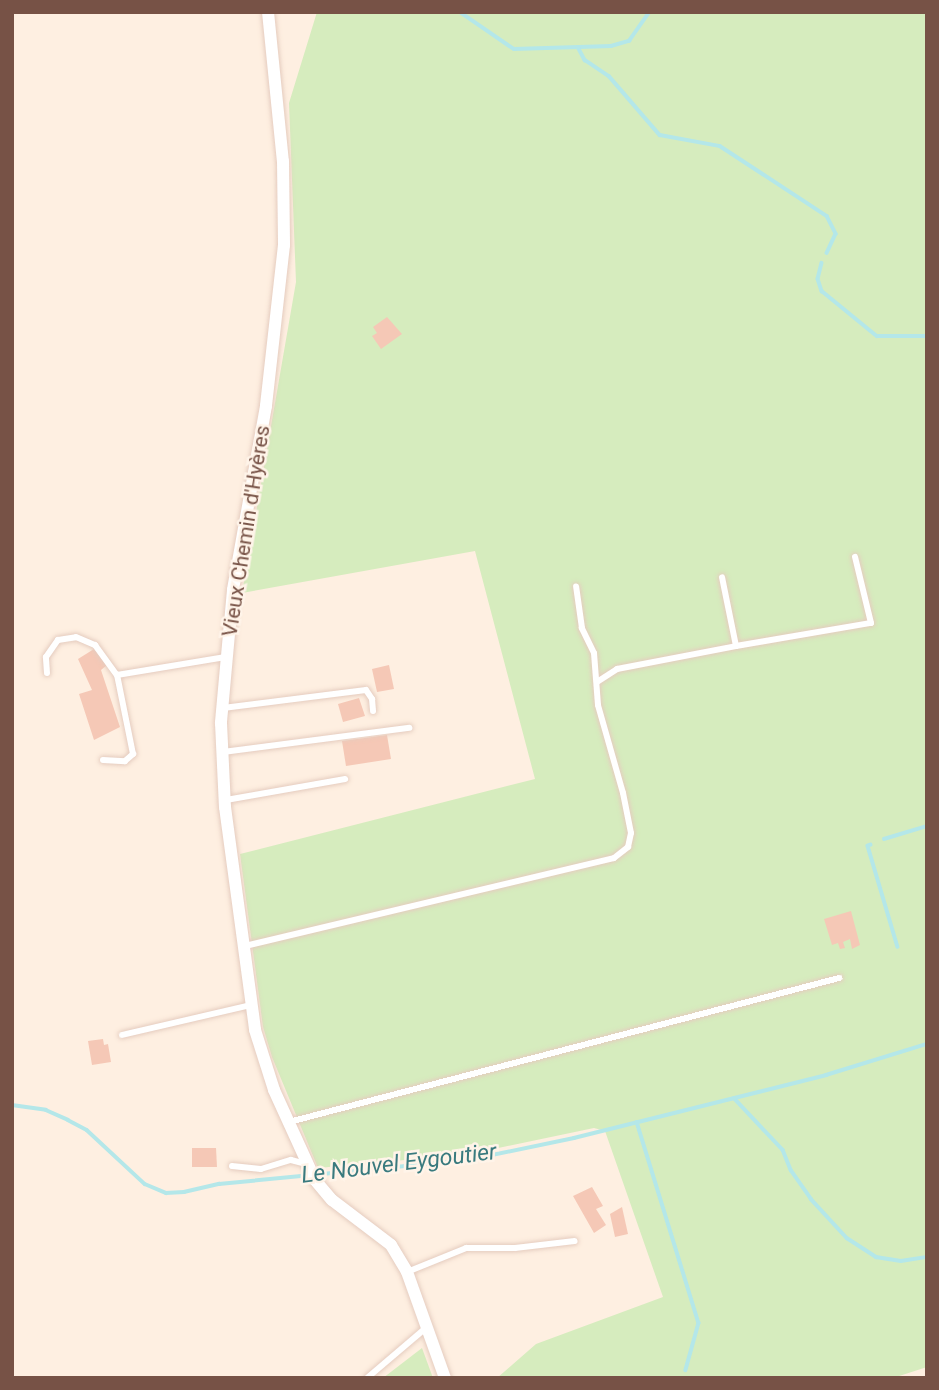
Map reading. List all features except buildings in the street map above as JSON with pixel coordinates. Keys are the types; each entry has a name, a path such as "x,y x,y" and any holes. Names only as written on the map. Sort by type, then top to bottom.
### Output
{"street":[{"name":"Vieux Chemin d'Hyères","path":"268,12 283,161 284,246 266,406 233,590 223,708 226,800 260,1052 315,1180 332,1200 391,1245 407,1272"},
{"path":"407,1272 445,1378"}],"lane":[{"path":"597,682 617,669 871,623 855,557"},
{"path":"722,577 736,646"},
{"path":"245,946 614,858 628,847 631,833 624,793 598,705 594,653 582,628 576,586"},
{"path":"47,673 46,657 58,640 76,637 94,645 117,675 133,754 125,761 103,760"},
{"path":"117,675 228,656"},
{"path":"223,708 366,690 372,699 373,711"},
{"path":"223,752 410,728"},
{"path":"226,800 345,779"},
{"path":"289,1122 839,978"},
{"path":"122,1035 253,1005"},
{"path":"232,1166 261,1169 291,1160 308,1164"},
{"path":"407,1272 466,1248 515,1248 575,1241"},
{"path":"367,1378 426,1327"}],"green space":[{"path":"317,12 927,12 927,1367 893,1378 497,1378 536,1344 663,1297 605,1131 594,1128 470,1154 318,1168 272,1057 263,1027 240,854 535,779 475,551 242,593 296,282 289,103"},
{"path":"422,1348 433,1378 383,1378"}],"waterway":[{"path":"460,12 514,49 611,46 629,41 649,12"},
{"path":"578,47 585,60 609,76 660,135 720,146 827,216 836,234 827,253"},
{"path":"822,263 818,279 822,291 877,336 927,336"},
{"path":"884,839 927,826"},
{"path":"871,845 868,846 898,947"},
{"name":"Le Nouvel Eygoutier","path":"12,1105 46,1110 68,1120 87,1130 145,1184 166,1193 184,1192 219,1184 468,1160 574,1138 826,1075 927,1044"},
{"path":"734,1098 783,1150 791,1170 811,1199 847,1238 876,1257 901,1261 927,1257"},
{"path":"637,1122 699,1323 686,1370"}]}
